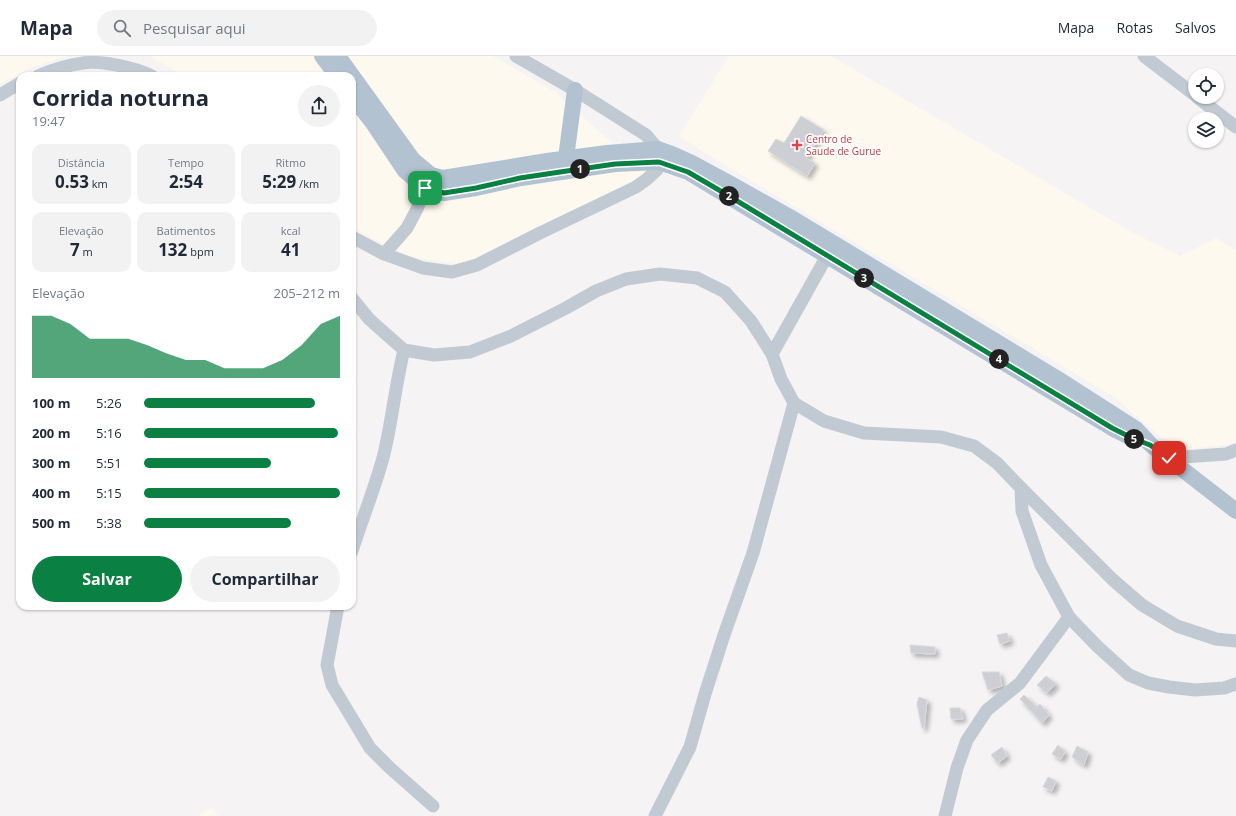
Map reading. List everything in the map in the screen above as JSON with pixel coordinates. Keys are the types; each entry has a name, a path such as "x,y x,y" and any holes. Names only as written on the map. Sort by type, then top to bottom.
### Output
{"main road":[{"path":"322,56 334,72"},
{"path":"338,56 350,72"},
{"path":"356,81 428,181"},
{"path":"566,158 575,90"},
{"path":"356,101 405,171 428,181 444,193 476,188 520,178 659,156"},
{"path":"428,181 566,158 659,156 692,163 729,183 831,250 1105,409 1136,429 1150,445 1169,458 1236,511"}],"street":[{"path":"356,239 384,254 423,268 452,272 477,265 636,187 657,170 659,156 646,135 575,90 516,56"},
{"path":"1144,56 1188,90"},
{"path":"47,72 84,63 116,64 140,72"},
{"path":"0,95 16,85"},
{"path":"1206,104 1236,127"},
{"path":"384,254 407,228 417,209 428,181"},
{"path":"772,354 831,250"},
{"path":"356,303 369,319 404,350 434,355 470,352 511,336 596,291 626,279 660,274 697,278 725,292 751,321 772,354 781,379 794,403 824,421 864,434 941,437 974,446 997,463 1112,579 1142,605 1177,626 1216,639 1236,641"},
{"path":"356,539 383,457 398,372 404,350"},
{"path":"655,816 690,747 712,672 753,553 794,403"},
{"path":"1169,458 1226,454 1236,450"},
{"path":"1021,488 1022,511 1041,565 1069,617 1129,676 1148,683 1195,690 1224,688 1236,684"},
{"path":"337,610 327,665 332,685 370,748 433,806"},
{"path":"945,816 957,768 967,740 987,710 1020,683 1069,617"}],"shaded area":[{"path":"0,56 68,56 30,68 22,72 16,72 16,75 0,84"},
{"path":"150,56 493,56 555,92 647,174 460,265 409,256 356,230 356,72 176,72"},
{"path":"729,56 831,56 1135,234 1181,256 1216,238 1236,250 1236,442 1225,445 1191,449 1161,437 1114,397 705,153 679,136"},
{"path":"212,808 218,816 198,816"}],"building":[{"path":"801,116 824,130 806,158 815,163 807,176 768,151 776,139 784,143"},
{"path":"1007,633 1010,641 1000,644 997,635"},
{"path":"910,645 935,647 935,654 911,653"},
{"path":"982,672 999,672 1002,686 988,690"},
{"path":"1046,676 1056,684 1047,693 1037,685"},
{"path":"1024,695 1037,707 1040,704 1049,715 1042,723 1020,699"},
{"path":"919,697 927,700 924,728 922,728 917,704"},
{"path":"950,708 960,708 963,719 951,719"},
{"path":"1058,745 1065,752 1061,759 1052,754"},
{"path":"1077,746 1088,752 1084,765 1072,757"},
{"path":"1002,747 1007,756 998,763 991,755"},
{"path":"1048,777 1056,781 1052,791 1043,787"}],"place":[{"name":"Centro de Saude de Gurue","path":"797,145"}],"route":[{"path":"425,188 444,193 476,188 520,178 615,164 659,162 671,165 688,172 724,193 1112,428 1150,445 1169,458"}]}
